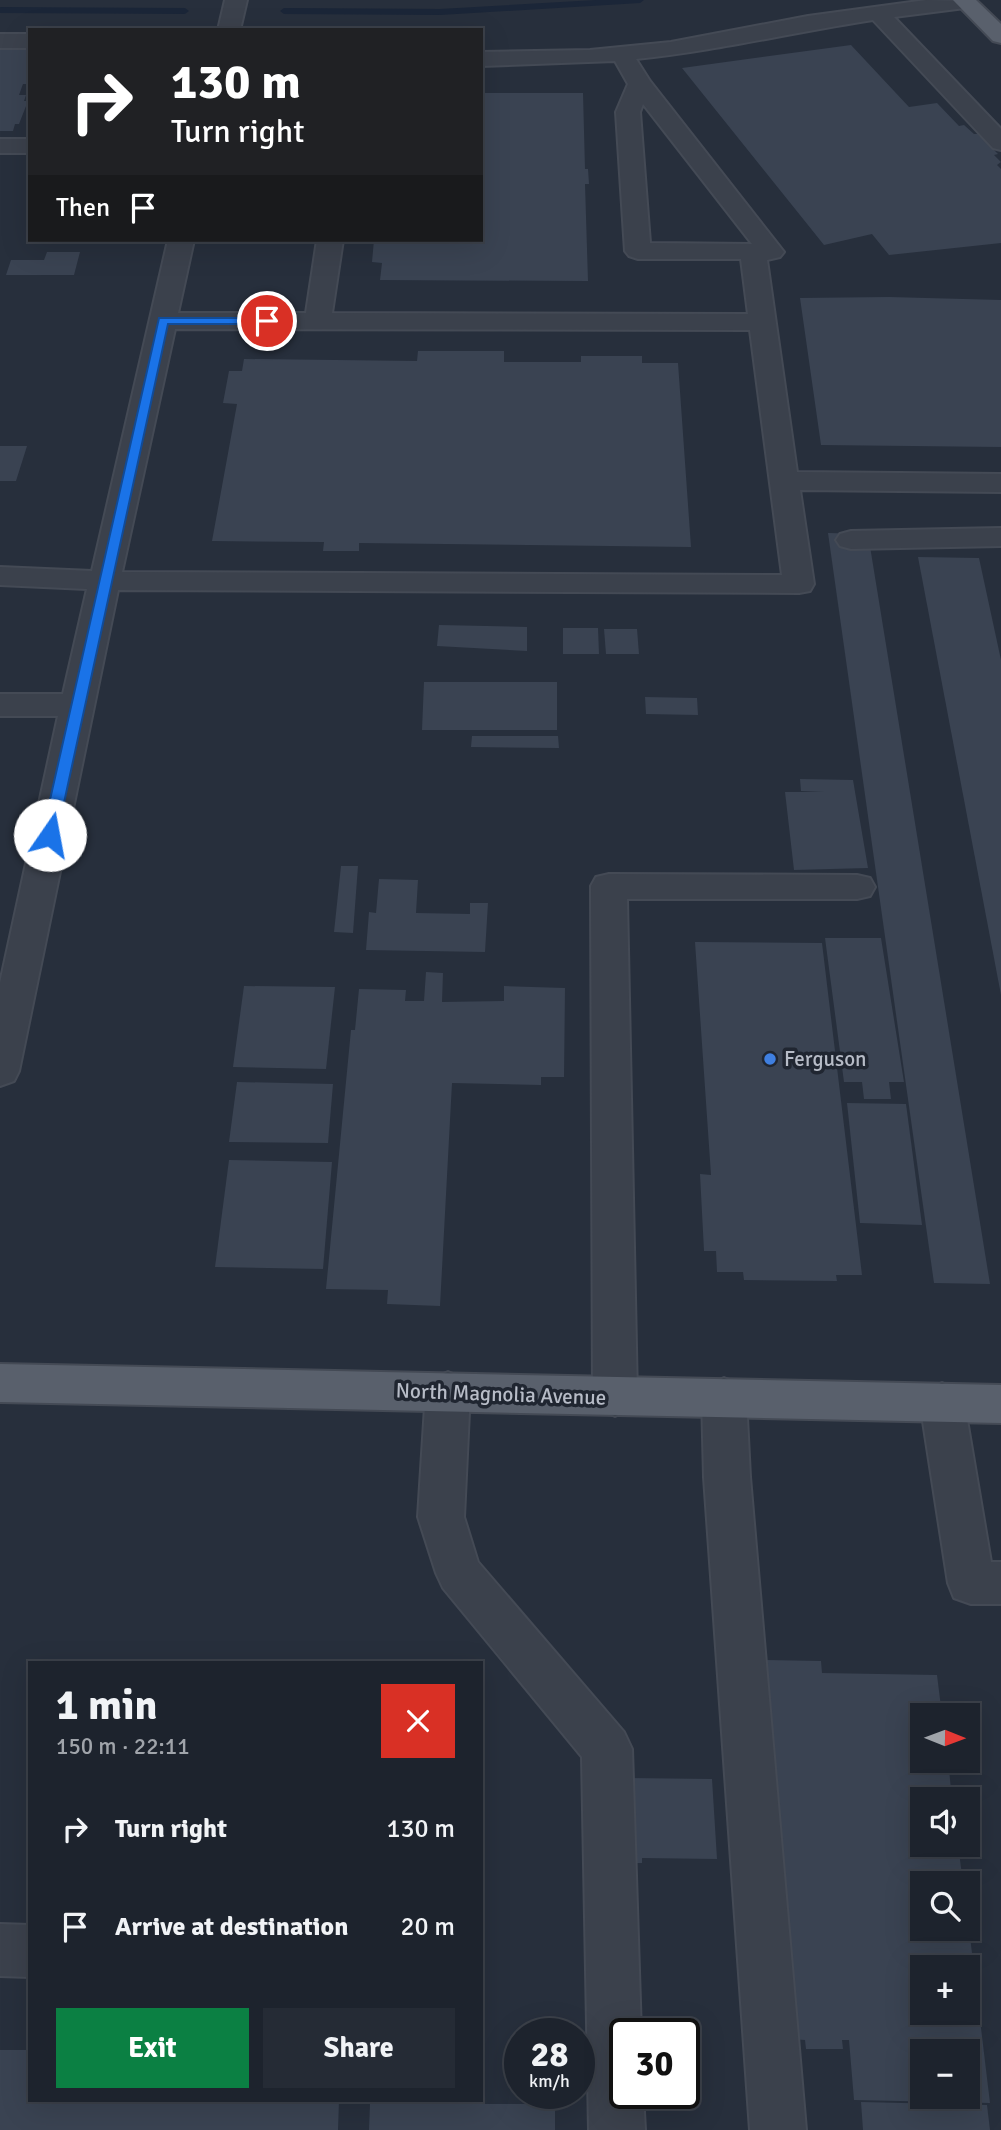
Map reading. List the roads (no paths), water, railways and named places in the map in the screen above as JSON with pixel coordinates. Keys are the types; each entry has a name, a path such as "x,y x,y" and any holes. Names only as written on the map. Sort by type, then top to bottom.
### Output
{"main road":[{"path":"965,1 1001,36"},
{"name":"North Magnolia Avenue","path":"0,1383 1001,1404"}],"street":[{"path":"229,28 236,0"},
{"path":"483,59 622,54 671,49 808,23 965,1"},
{"path":"877,12 993,124 1001,143"},
{"path":"0,41 28,41"},
{"path":"622,54 640,84 771,252 638,251 628,112 640,84"},
{"path":"0,146 28,146"},
{"path":"0,1071 77,705 181,242"},
{"path":"318,321 330,242"},
{"path":"0,576 106,581 799,584 753,252"},
{"path":"163,321 762,323"},
{"path":"784,481 1001,483"},
{"path":"851,540 1001,537"},
{"path":"0,705 77,705"},
{"path":"615,1397 610,886 858,887"},
{"path":"448,1391 441,1517 459,1573 607,1749 617,2130"},
{"path":"724,1397 727,1477 778,2130"},
{"path":"942,1402 971,1583 1001,1583"},
{"path":"0,1950 28,1951"}],"waterway":[{"path":"284,11 440,12 640,0"},
{"path":"0,10 185,11"}],"place":[{"name":"Ferguson","path":"770,1059"}]}
